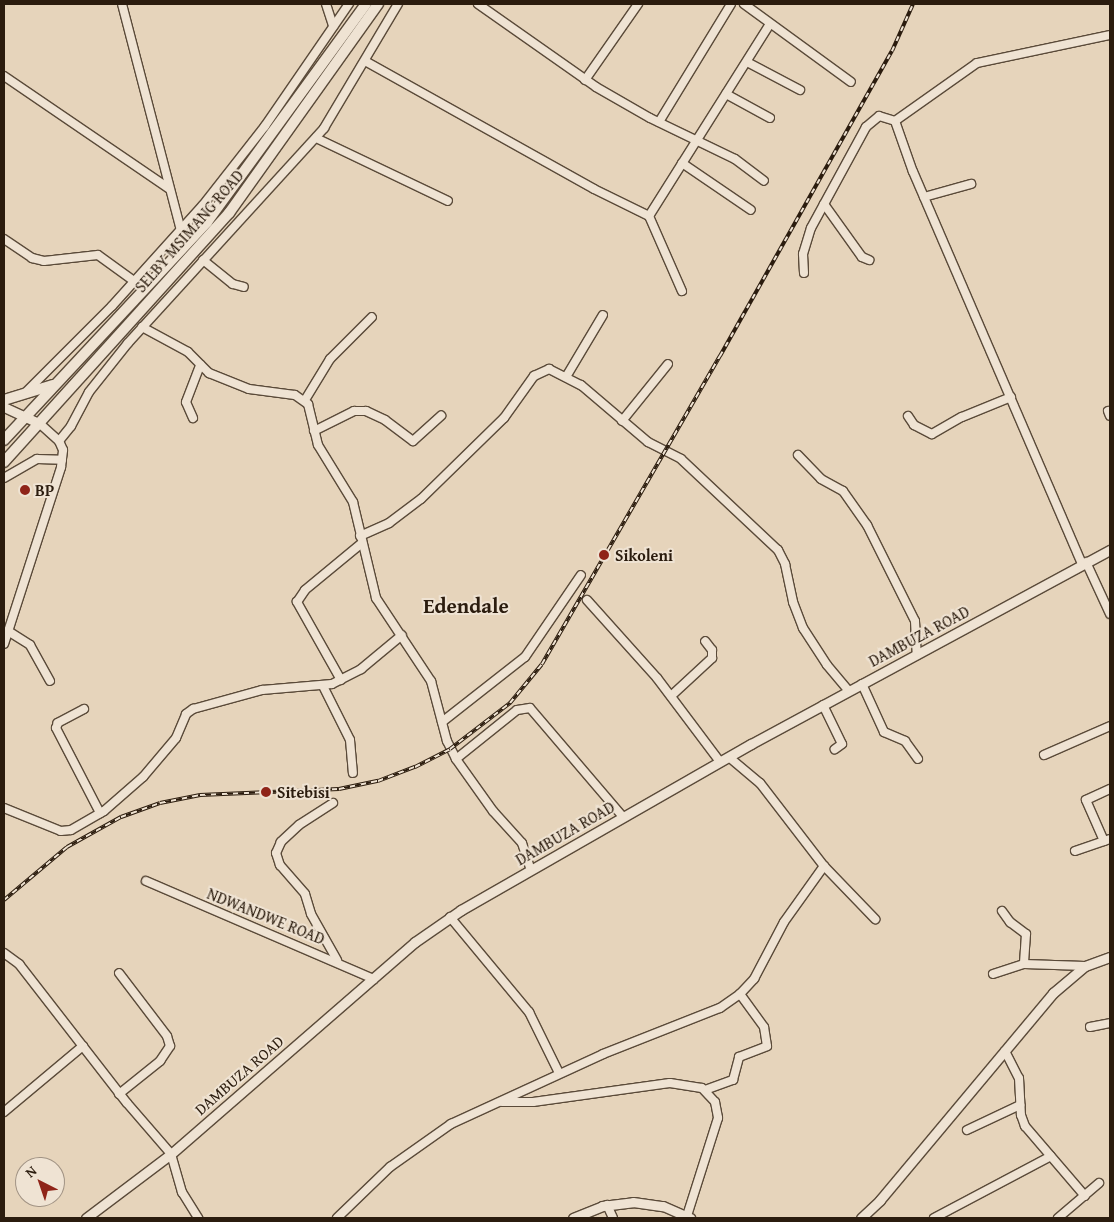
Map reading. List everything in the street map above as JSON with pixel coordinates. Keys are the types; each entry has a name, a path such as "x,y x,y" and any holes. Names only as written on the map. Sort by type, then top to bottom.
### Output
{"main road":[{"name":"SELBY MSIMANG ROAD","path":"4,440 219,208 366,4"},
{"name":"SELBY MSIMANG ROAD","path":"4,462 229,213 378,4"},
{"path":"4,400 54,384"}],"street":[{"path":"122,4 168,188 181,231"},
{"path":"326,4 333,26"},
{"path":"24,395 181,231 260,133 349,4"},
{"path":"59,441 71,426 89,392 142,327 334,116 398,4"},
{"path":"478,4 585,80 659,122 740,162 764,181"},
{"path":"585,80 638,4"},
{"path":"659,122 731,4"},
{"path":"744,4 851,82"},
{"path":"650,216 770,24"},
{"path":"895,121 977,63 1109,35 1110,44"},
{"path":"365,61 594,189 650,216 682,291"},
{"path":"747,62 800,90"},
{"path":"4,76 168,188"},
{"path":"726,94 770,118"},
{"path":"804,273 805,242 866,127 880,116 895,121"},
{"path":"895,121 899,138 1011,397 1084,563 1110,614"},
{"path":"316,138 448,201"},
{"path":"682,163 751,210"},
{"path":"924,197 971,184"},
{"path":"824,204 862,256 869,260"},
{"path":"4,239 32,258 44,261 98,256 145,288"},
{"path":"204,260 233,284 244,287"},
{"path":"566,377 603,315"},
{"path":"305,400 330,359 372,317"},
{"path":"142,327 188,352 209,373 249,389 295,395 305,400 314,431 325,458 353,502 376,598 431,681 442,722 456,759 493,811 522,843 531,870"},
{"path":"622,420 668,364"},
{"path":"194,418 186,402 200,365"},
{"path":"341,680 297,602 305,590 361,539 406,512 450,474 504,418 538,372 549,369 566,377 648,442 687,464 778,550 785,564 793,602 803,628 827,664 849,691"},
{"path":"908,416 914,425 932,434 962,417 1011,397"},
{"path":"4,407 40,424 59,441 62,460 4,644"},
{"path":"314,431 354,411 366,411 385,420 413,441 441,416"},
{"path":"798,455 821,479 846,494 875,539 915,621 917,655"},
{"path":"4,478 37,459 62,460"},
{"name":"DAMBUZA ROAD","path":"86,1218 171,1154 415,942 450,917 720,762 1110,550"},
{"path":"442,722 525,657 582,575"},
{"path":"587,600 671,696 720,762"},
{"path":"8,632 30,645 50,680"},
{"path":"4,808 66,831 100,813 143,777 176,738 186,714 193,709 262,690 323,686 341,680 361,669 402,636"},
{"path":"671,696 712,658 712,650 705,640"},
{"path":"862,684 884,732 905,742 918,760"},
{"path":"323,686 350,740 353,773"},
{"path":"823,705 842,744 835,749"},
{"path":"456,759 517,710 530,708 623,817"},
{"path":"84,709 58,723 56,728 100,813"},
{"path":"1044,755 1110,726"},
{"path":"730,758 766,790 824,866 875,919"},
{"path":"1075,851 1107,840 1086,800 1110,789"},
{"path":"333,803 299,825 281,842 276,853 280,865 305,894 311,914 337,960"},
{"path":"337,1218 390,1167 447,1126 560,1073 720,1008 740,994 754,979 784,922 824,866"},
{"name":"NDWANDWE ROAD","path":"146,881 337,960 374,979"},
{"path":"1002,911 1010,922 1026,934 1024,964"},
{"path":"450,917 529,1012 560,1073"},
{"path":"4,954 19,964 119,1094 171,1154 176,1178 198,1218"},
{"path":"865,1217 1053,993 1085,966 1110,956"},
{"path":"993,974 1024,964 1085,966"},
{"path":"119,973 167,1036 170,1046 160,1061 119,1094"},
{"path":"705,1090 733,1080 739,1057 767,1046 764,1028 740,994"},
{"path":"1090,1027 1110,1023"},
{"path":"4,1112 83,1046"},
{"path":"1005,1051 1019,1078 1020,1105 1025,1126 1085,1196"},
{"path":"500,1102 533,1102 670,1083 692,1084 705,1090 715,1102 717,1124 689,1217 655,1204 607,1205 573,1218"},
{"path":"967,1130 1020,1105"},
{"path":"934,1218 1051,1156"},
{"path":"1058,1218 1099,1183"},
{"path":"607,1205 613,1218"}],"railway":[{"path":"4,900 67,847 121,817 160,803 200,795 339,789 378,781 415,767 450,749 510,703 542,664 720,356 892,51 913,4"}],"place":[{"name":"BP","path":"25,490"},
{"name":"Sikoleni","path":"604,555"},
{"name":"Sitebisi","path":"266,792"}],"district":[{"name":"Edendale","path":"466,606"}]}
